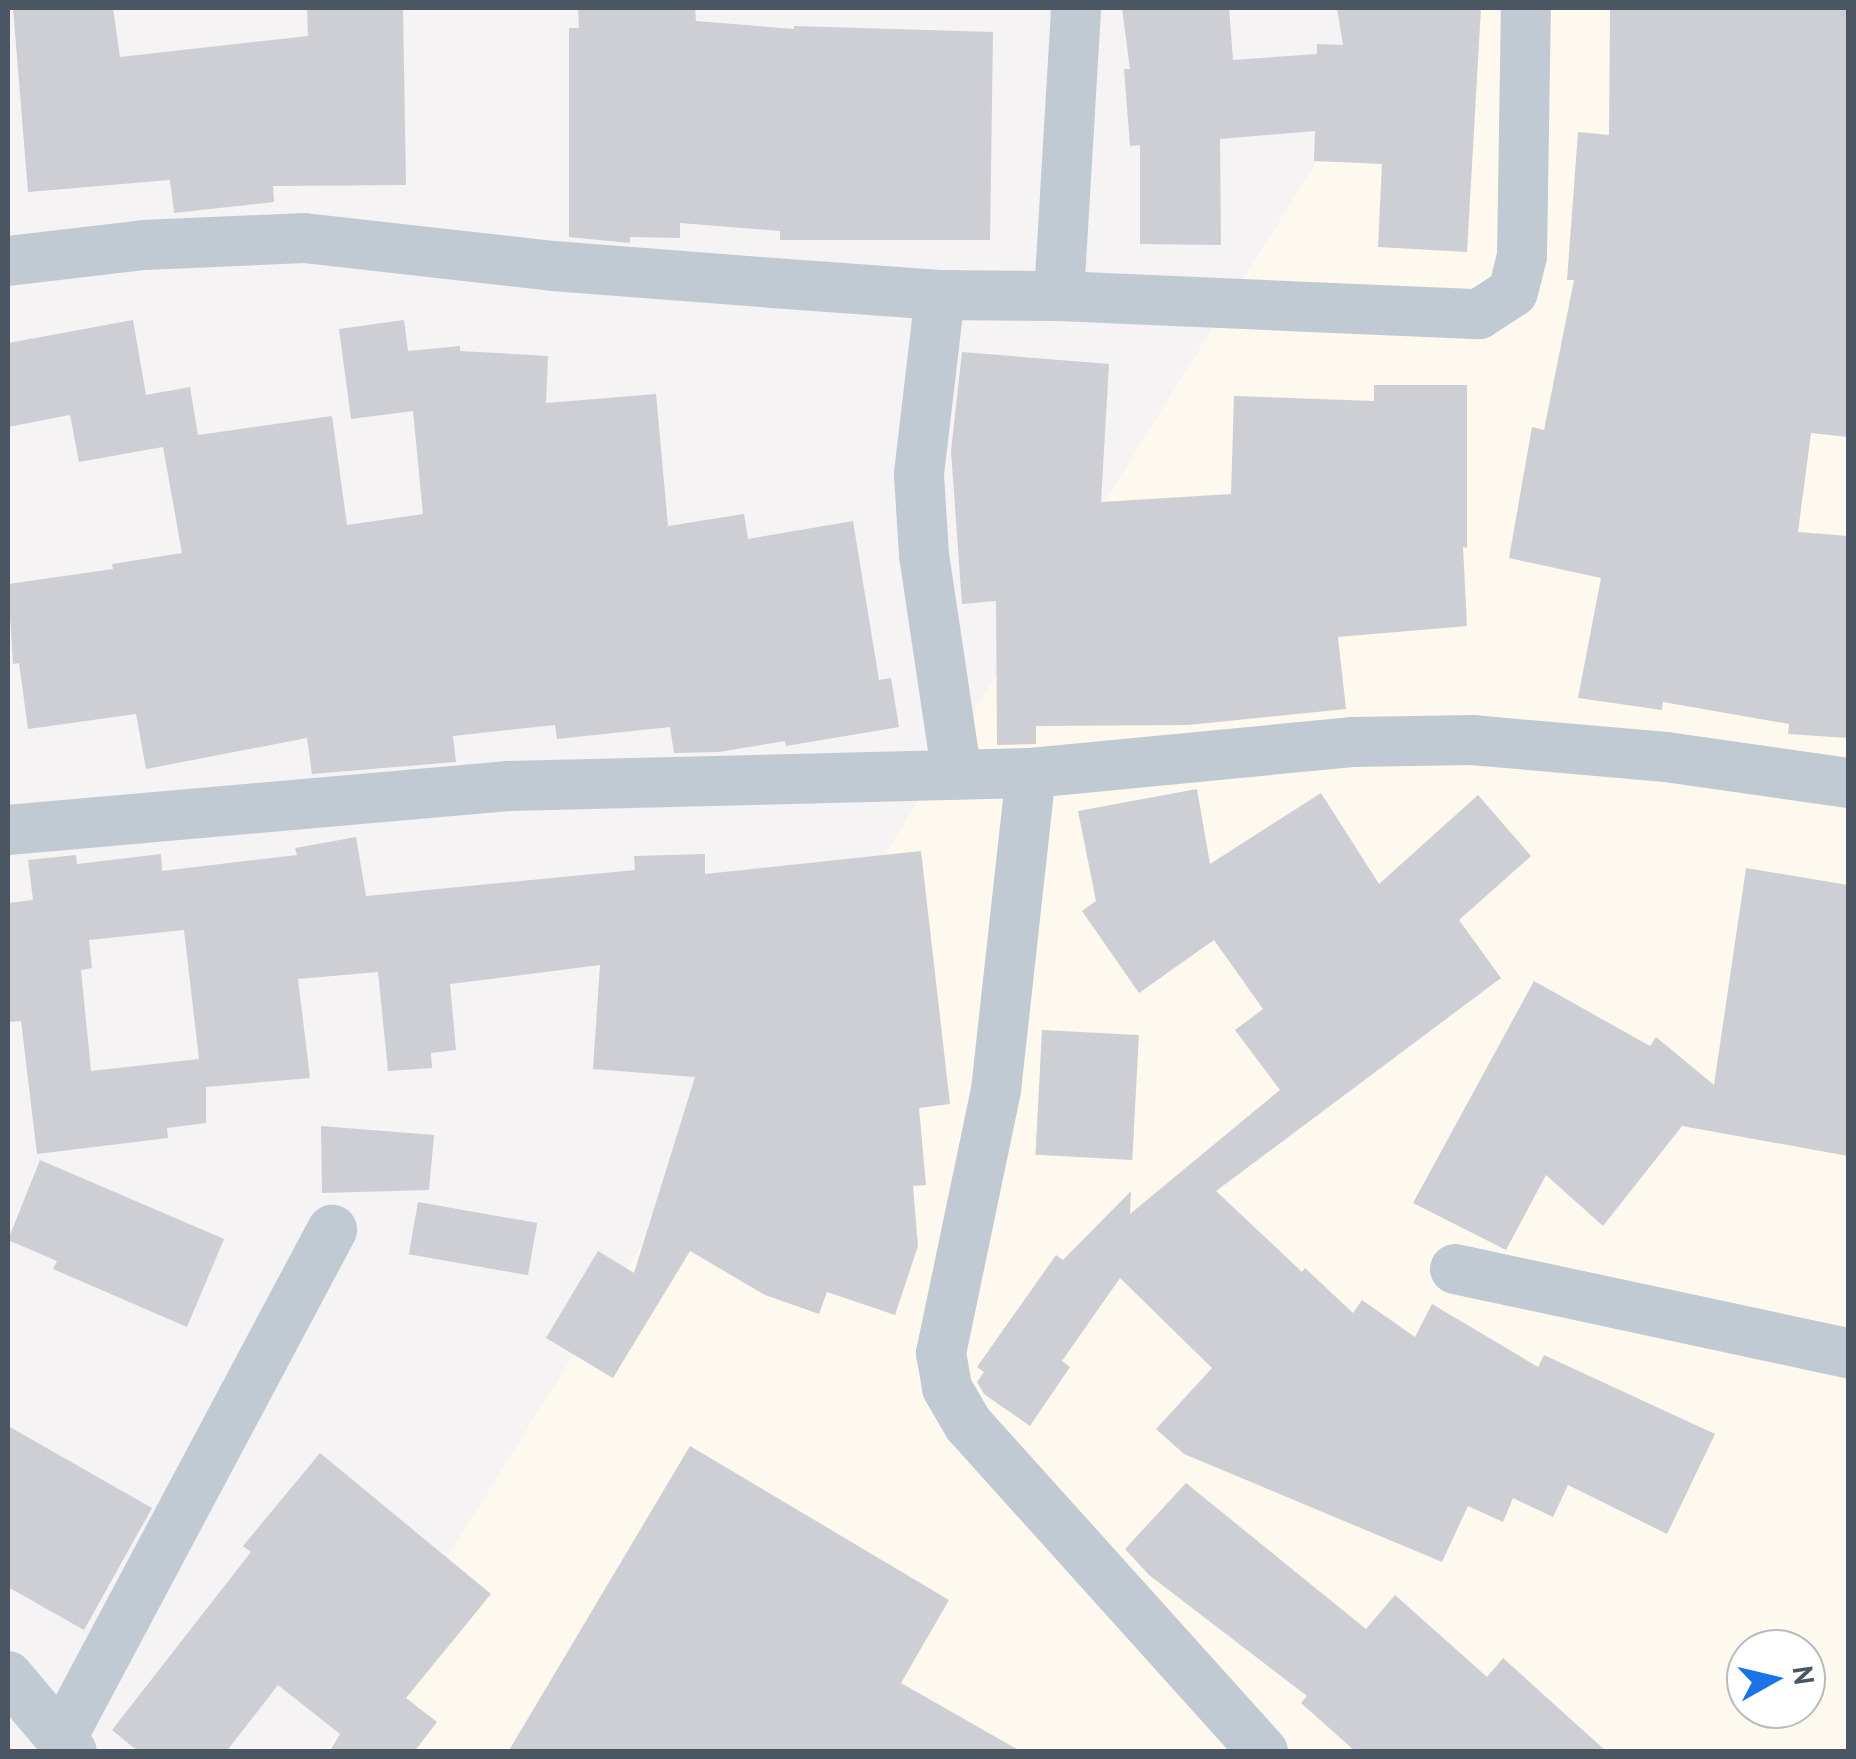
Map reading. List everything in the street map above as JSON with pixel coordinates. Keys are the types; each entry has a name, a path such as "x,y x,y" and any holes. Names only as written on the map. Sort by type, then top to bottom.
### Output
{"street":[{"path":"1059,296 1076,8"},
{"path":"8,261 160,244 304,238 553,266 940,295 1059,296 1479,314 1513,292 1522,256 1526,8"},
{"path":"940,295 918,475 924,555 958,775"},
{"path":"8,830 509,786 1031,773 1352,742 1472,740 1666,757 1848,783"},
{"path":"1031,773 996,1090 941,1353 947,1388 968,1424 1263,1752"},
{"path":"8,1676 66,1745 332,1230"},
{"path":"1456,1270 1848,1353"}],"shaded area":[{"path":"1412,8 1848,8 1848,1751 326,1752"}],"building":[{"path":"13,8 113,8 120,57 308,36 307,8 403,8 406,185 273,186 274,202 174,213 170,180 28,192"},
{"path":"578,8 695,8 696,21 794,29 993,32 990,240 780,240 780,231 680,223 680,238 630,237 630,243 569,237 569,28 579,28"},
{"path":"1122,8 1229,8 1233,60 1317,54 1317,44 1343,45 1337,8 1481,8 1467,252 1378,247 1382,164 1314,161 1315,131 1220,139 1221,245 1140,244 1140,145 1130,146 1124,69 1130,69"},
{"path":"1610,8 1848,8 1848,437 1811,433 1798,532 1848,536 1848,738 1788,734 1789,724 1663,702 1662,710 1578,698 1601,578 1509,558 1532,427 1544,430 1574,280 1567,280 1578,132 1609,135"},
{"path":"133,320 146,395 190,387 198,435 332,416 347,525 423,514 413,411 351,419 339,329 404,320 408,351 460,346 460,351 548,356 546,403 656,394 668,526 744,514 748,539 853,521 879,680 891,678 899,727 786,746 785,741 719,752 674,753 670,727 557,739 555,725 453,736 456,762 312,774 307,738 146,769 136,714 28,729 19,663 13,664 8,584 113,569 112,564 182,553 163,447 79,462 70,415 8,427 8,343"},
{"path":"962,352 1109,364 1101,502 1231,494 1234,396 1374,401 1374,385 1467,385 1467,548 1463,547 1467,626 1338,637 1346,709 1188,725 1036,726 1036,744 997,745 996,601 962,604 951,451"},
{"path":"1197,789 1210,864 1321,793 1379,884 1478,795 1531,856 1459,920 1501,978 1216,1191 1302,1272 1305,1268 1353,1313 1362,1300 1415,1337 1432,1304 1538,1367 1544,1355 1715,1434 1667,1534 1568,1485 1553,1517 1513,1498 1503,1522 1468,1506 1442,1562 1184,1454 1156,1429 1212,1368 1120,1278 1062,1361 1070,1367 1030,1426 984,1394 977,1382 984,1372 977,1367 1056,1255 1063,1260 1131,1191 1130,1214 1280,1090 1235,1030 1263,1009 1214,940 1139,993 1082,911 1096,901 1078,811"},
{"path":"356,837 366,896 635,870 634,856 705,854 705,874 921,851 950,1104 919,1108 926,1185 913,1186 918,1246 895,1315 827,1292 819,1314 765,1295 690,1251 613,1378 546,1338 598,1251 634,1273 695,1077 593,1069 600,965 450,984 456,1050 431,1053 432,1068 388,1071 378,972 298,979 310,1078 206,1087 206,1123 167,1128 168,1138 37,1154 21,1021 8,1022 8,903 33,900 28,860 76,855 77,864 161,854 162,871 297,855 295,848","holes":["184,930 199,1059 91,1071 81,970 92,968 89,940"]},
{"path":"1746,868 1848,885 1848,1156 1682,1126 1603,1226 1546,1175 1506,1250 1413,1203 1534,981 1650,1046 1656,1037 1714,1085"},
{"path":"1042,1030 1139,1035 1132,1160 1035,1155"},
{"path":"321,1126 434,1135 429,1190 322,1193"},
{"path":"40,1160 224,1239 187,1327 53,1269 57,1261 8,1240"},
{"path":"418,1202 537,1223 528,1275 409,1254"},
{"path":"8,1426 152,1508 84,1630 8,1587"},
{"path":"690,1446 949,1600 901,1683 1022,1752 508,1752"},
{"path":"320,1453 491,1594 406,1698 437,1722 414,1752 329,1752 340,1734 278,1685 226,1752 139,1752 112,1730 251,1552 243,1546"},
{"path":"1186,1483 1366,1629 1395,1595 1487,1677 1503,1658 1607,1752 1356,1752 1301,1703 1307,1696 1149,1575 1125,1549"}]}
